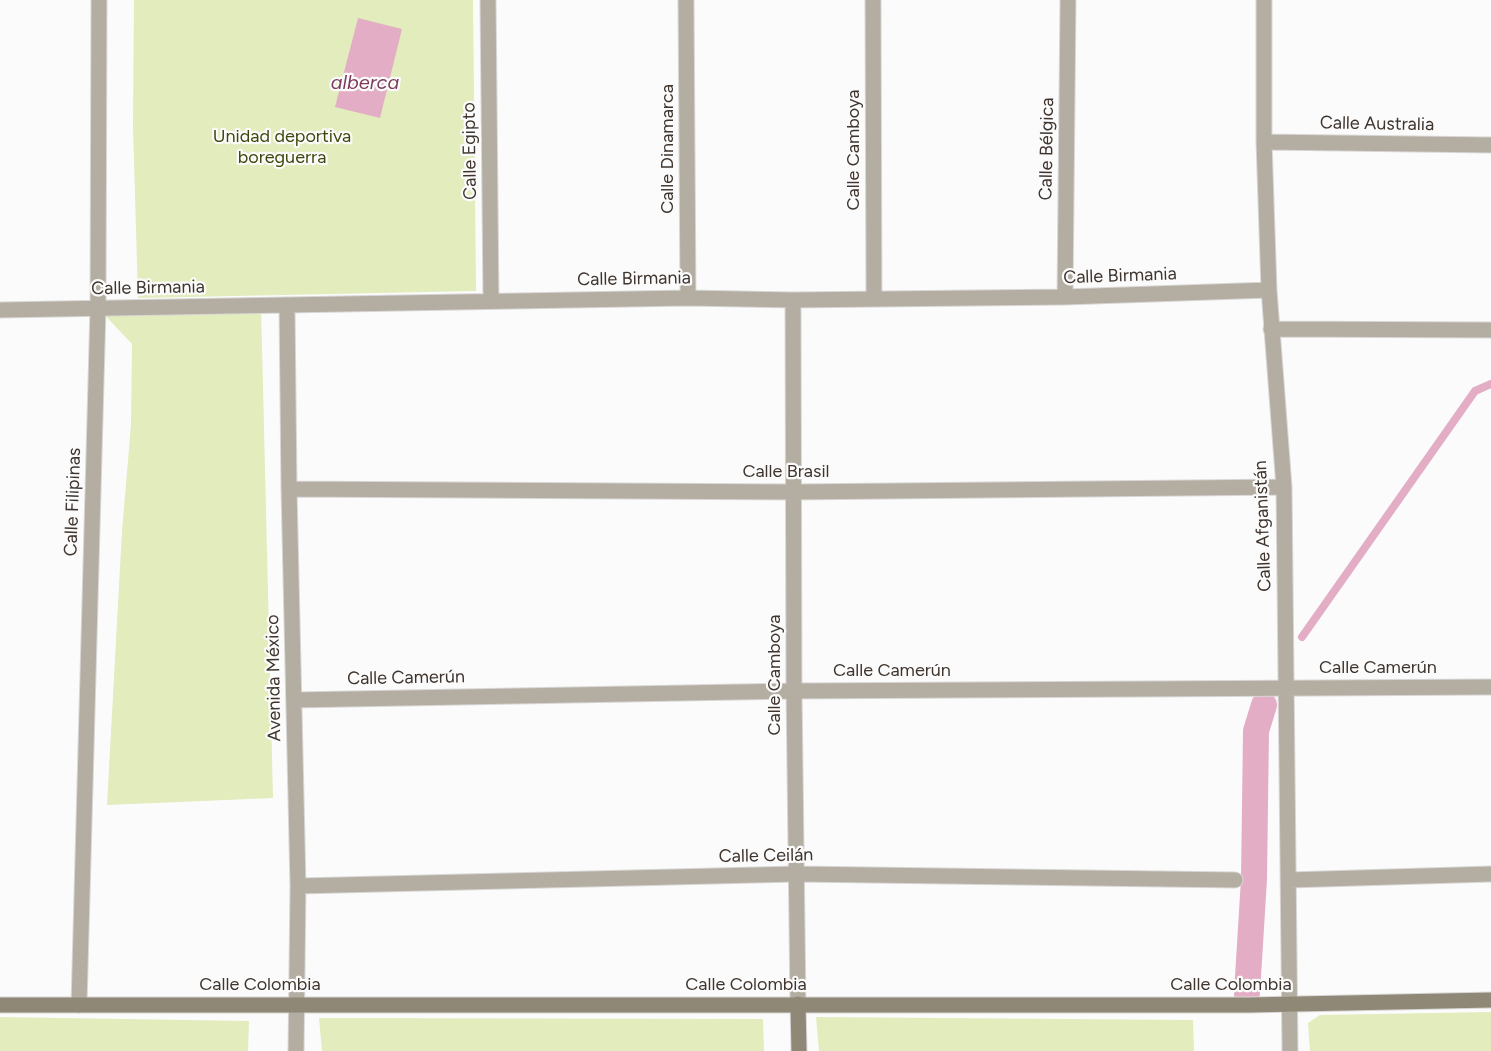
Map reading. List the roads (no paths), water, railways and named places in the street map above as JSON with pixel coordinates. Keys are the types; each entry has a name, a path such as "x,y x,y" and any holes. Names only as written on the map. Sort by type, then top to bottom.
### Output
{"street":[{"name":"Calle Filipinas","path":"79,1005 98,308 99,0"},
{"name":"Calle Egipto","path":"488,0 491,301"},
{"name":"Calle Dinamarca","path":"686,0 688,298"},
{"name":"Calle Camboya","path":"873,0 874,299"},
{"name":"Calle Bélgica","path":"1065,297 1068,0"},
{"name":"Calle Afganistán","path":"1264,0 1264,142 1269,290 1284,488 1290,1051"},
{"name":"Calle Australia","path":"1264,142 1491,145"},
{"name":"Calle Birmania","path":"0,310 688,298 793,300 1065,297 1269,290"},
{"name":"Calle Camboya","path":"793,300 794,690 799,1051"},
{"name":"Avenida México","path":"287,305 298,886 296,1051"},
{"path":"1271,329 1491,330"},
{"name":"Calle Brasil","path":"289,489 793,492 1284,488"},
{"name":"Calle Camerún","path":"294,700 794,690 1491,687"},
{"name":"Calle Ceilán","path":"298,886 797,874 1235,880"},
{"path":"1289,880 1491,874"},
{"name":"Calle Colombia","path":"0,1005 1290,1004 1491,1000"}],"water":[{"name":"alberca","path":"358,18 402,29 380,118 335,107"}],"waterway":[{"path":"1302,637 1475,391 1491,384"},
{"path":"1247,993 1254,879 1256,731 1264,705"}],"park label":[{"name":"Unidad deportiva boreguerra","path":"282,147"}]}
